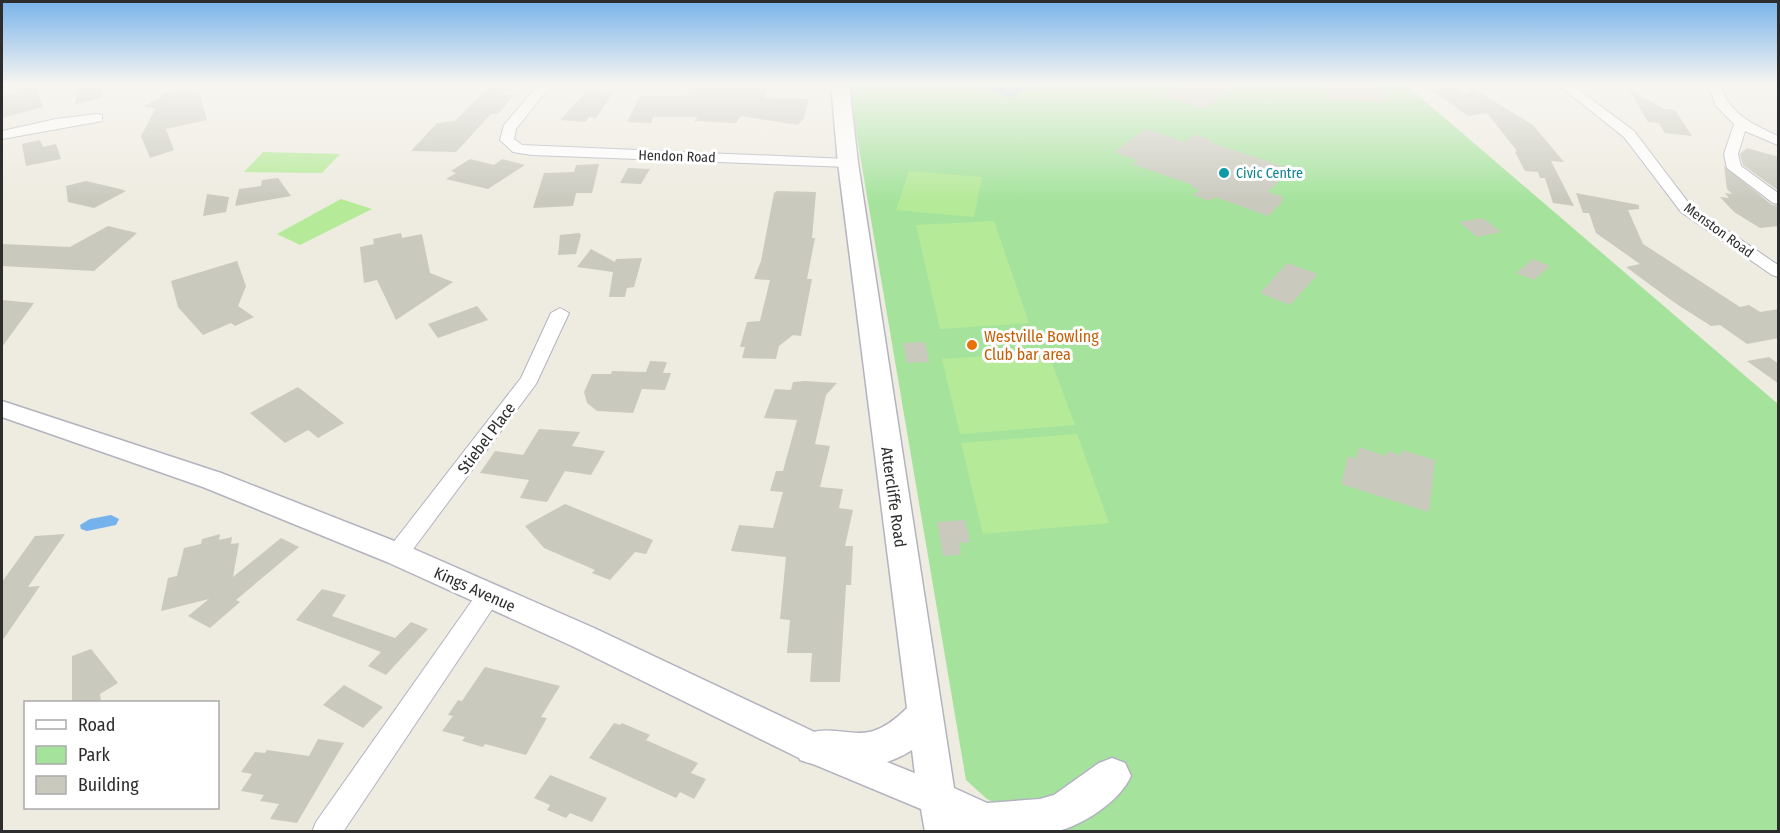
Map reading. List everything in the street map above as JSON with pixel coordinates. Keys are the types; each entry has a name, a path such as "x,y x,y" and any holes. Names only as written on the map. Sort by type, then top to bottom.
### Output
{"main road":[{"name":"Attercliffe Road","path":"844,123 939,815"},
{"path":"813,748 858,751 882,748 896,743 924,715"},
{"path":"939,815 996,827 1025,822 1058,814 1075,806 1112,776"}],"street":[{"path":"2,135 57,123"},
{"name":"Hendon Road","path":"513,123 506,136 508,143 518,149 532,151 848,162"},
{"name":"Menston Road","path":"1614,123 1629,134 1686,209 1779,272"},
{"path":"1779,141 1741,124 1731,154 1734,168 1779,200"},
{"name":"Stiebel Place","path":"397,554 529,380 560,313"},
{"name":"Kings Avenue","path":"2,409 212,480 397,554 583,637 813,748 939,815"},
{"path":"326,831 489,595"}],"green space":[{"path":"855,123 1450,123 1778,404 1778,831 1055,832 987,799 966,780"},
{"path":"263,152 340,154 322,173 244,172"},
{"path":"909,171 982,177 974,217 896,210"},
{"path":"341,199 372,209 300,245 277,234"},
{"path":"994,221 1029,323 940,329 916,225"},
{"path":"1048,352 1075,425 960,434 942,359"},
{"path":"1077,434 1109,523 983,534 961,443"}],"water":[{"path":"111,515 119,519 116,525 87,531 81,529 80,525 90,519"}],"building":[{"path":"148,123 194,123 166,129 174,150 150,158 141,136"},
{"path":"437,123 483,123 456,152 411,151"},
{"path":"1495,123 1530,123 1533,125 1564,162 1551,161 1574,206 1553,203 1545,178 1540,178 1538,172 1525,171 1515,152 1517,151"},
{"path":"1659,123 1683,123 1692,136 1665,133"},
{"name":"Civic Centre","path":"1146,129 1185,142 1194,134 1214,141 1212,143 1291,169 1268,192 1284,197 1281,200 1283,201 1268,216 1215,197 1210,201 1193,195 1199,190 1191,187 1193,185 1132,164 1137,160 1114,152"},
{"path":"40,140 43,147 56,144 61,159 26,166 22,144"},
{"path":"1747,148 1779,157 1779,191 1743,165 1740,154"},
{"path":"470,159 494,165 502,159 525,165 488,189 446,179 456,173 451,171"},
{"path":"599,164 592,193 576,193 573,206 533,208 544,173 574,172 576,165"},
{"path":"1724,166 1772,205 1779,206 1779,226 1760,228 1734,212 1720,197 1729,198 1725,193 1732,194 1727,189"},
{"path":"628,168 650,169 641,184 620,183"},
{"path":"278,178 291,196 235,206 239,189 261,186 262,180"},
{"path":"86,181 126,191 94,208 68,202 66,186"},
{"path":"777,191 816,192 812,238 815,238 807,279 812,279 801,336 793,335 779,346 776,359 742,358 745,347 740,347 747,322 760,321 770,280 754,279 761,261 774,193"},
{"path":"1576,193 1639,205 1639,209 1628,210 1643,244 1740,307 1749,305 1760,312 1779,309 1779,338 1747,344 1720,325 1711,326 1675,303 1626,267 1640,264 1596,233 1589,213 1583,213"},
{"path":"207,194 229,197 226,212 203,216"},
{"path":"1483,218 1501,232 1477,237 1459,222"},
{"path":"108,226 137,233 94,271 2,266 2,244 70,247"},
{"path":"401,233 402,238 422,234 430,273 453,282 396,320 377,280 364,283 360,247 374,244 373,239"},
{"path":"579,233 581,235 576,254 558,255 560,235"},
{"path":"591,249 615,262 616,259 642,258 634,287 627,288 625,297 609,297 613,272 577,267"},
{"path":"1533,259 1550,266 1534,280 1516,273"},
{"path":"237,261 246,286 238,306 254,317 235,326 231,323 203,335 178,307 171,281"},
{"path":"1287,263 1318,274 1290,305 1260,293"},
{"path":"2,300 34,303 2,347"},
{"path":"477,306 488,320 438,338 428,324"},
{"path":"925,342 929,362 907,363 903,343"},
{"path":"1769,357 1779,364 1779,384 1747,361"},
{"path":"650,361 667,362 663,373 671,373 665,390 642,389 633,413 597,411 587,403 584,392 592,374 611,374 612,371 646,372"},
{"path":"793,382 837,383 826,395 815,444 830,446 820,487 843,489 839,508 853,510 845,546 853,546 851,585 846,585 840,682 810,682 812,653 787,653 790,620 780,619 786,557 731,551 739,525 773,528 783,492 770,491 776,471 783,471 797,420 764,418 775,389 791,390"},
{"path":"298,387 344,423 318,438 308,430 285,443 250,413"},
{"path":"539,429 580,432 572,446 605,451 591,475 565,471 547,502 520,498 529,480 480,473 495,451 523,455"},
{"path":"1359,447 1386,456 1387,451 1401,455 1402,450 1435,460 1429,512 1341,484 1348,456 1356,459"},
{"path":"565,504 653,540 646,554 635,552 610,580 592,573 595,570 544,548 525,526"},
{"path":"965,520 970,542 959,543 961,555 943,556 937,522"},
{"path":"65,534 28,587 40,586 2,641 2,582 35,536"},
{"path":"220,534 219,540 232,537 231,544 239,543 233,577 281,538 299,547 236,600 240,602 210,628 188,616 209,599 161,611 168,578 177,576 184,548 201,544 202,539"},
{"path":"322,589 346,595 332,616 395,638 411,622 428,629 386,675 368,666 381,652 296,620"},
{"path":"91,649 118,683 100,694 101,701 72,701 72,656"},
{"path":"485,667 560,686 541,717 547,718 526,755 485,744 483,747 462,741 465,737 442,731 453,716 448,715 458,700 462,701"},
{"path":"344,685 383,707 363,728 323,705"},
{"path":"614,723 620,725 622,723 650,735 646,740 698,763 691,773 706,779 694,799 680,792 676,798 589,758"},
{"path":"318,739 344,743 297,823 270,819 279,804 260,801 264,795 241,791 252,774 241,772 255,752 265,753 267,750 309,756"},
{"path":"550,775 607,798 592,822 570,813 566,818 547,810 550,805 534,798"}],"place":[{"name":"Civic Centre","path":"1224,173"},
{"name":"Westville Bowling Club bar area","path":"972,345"}]}
